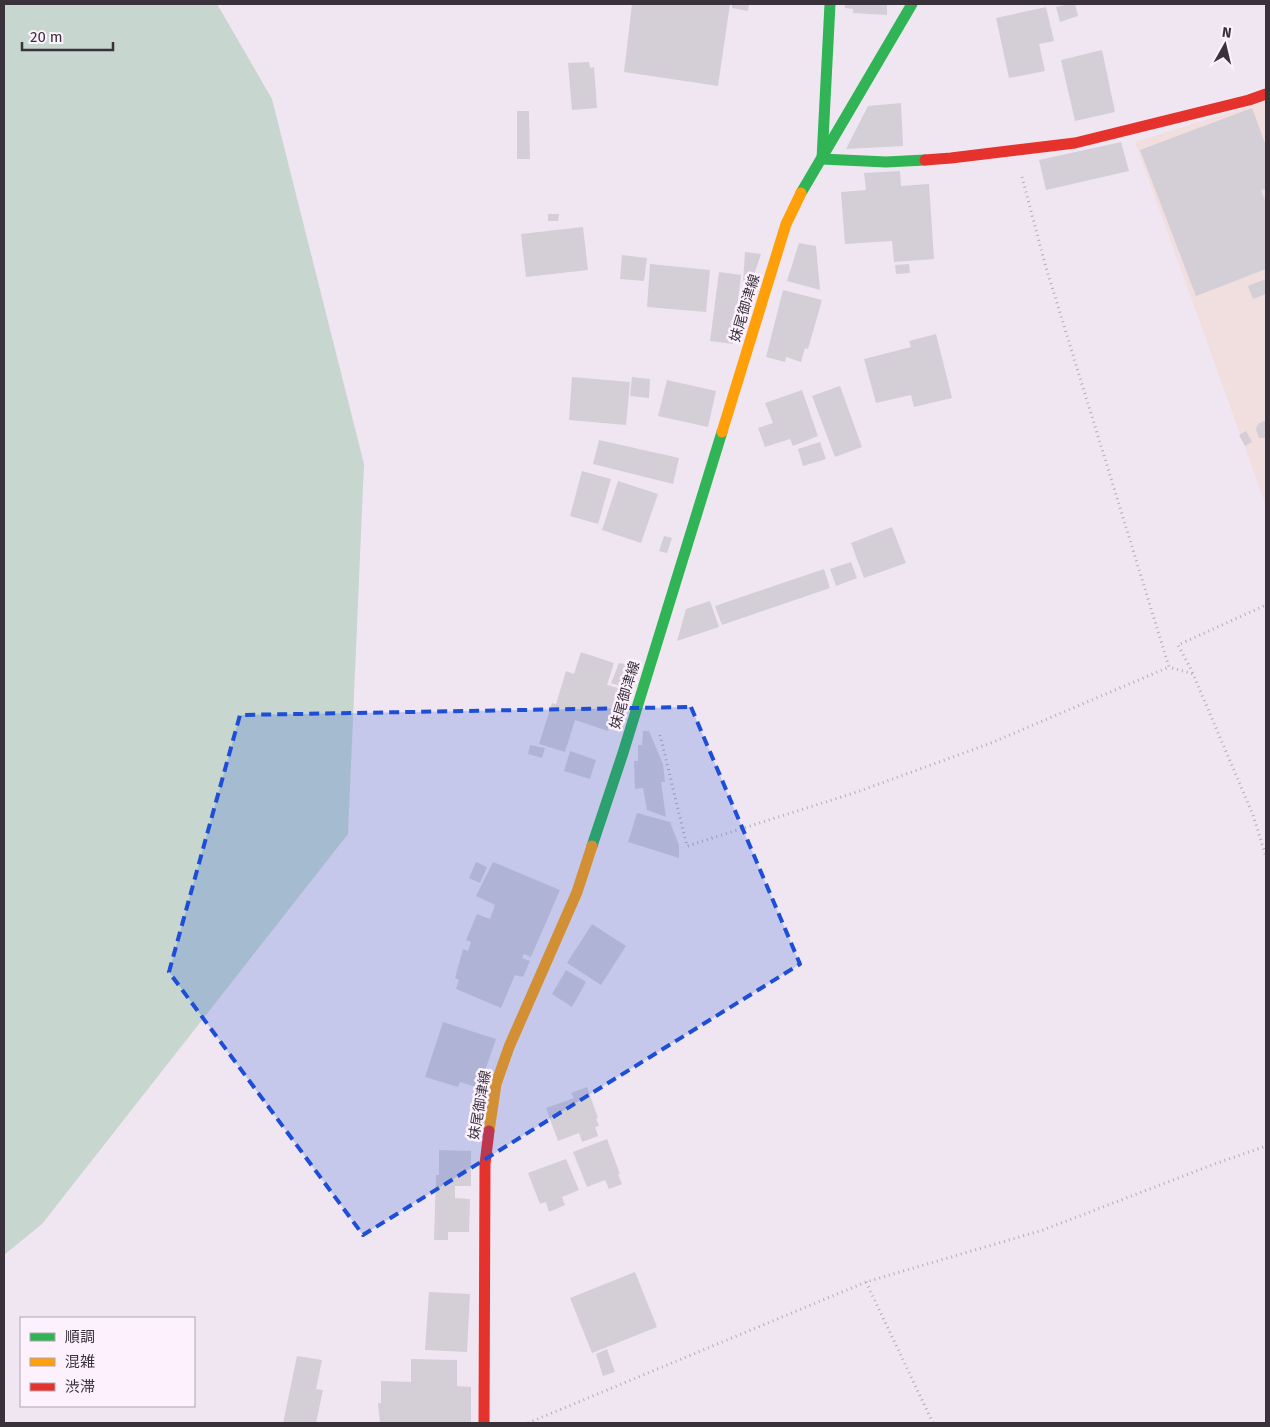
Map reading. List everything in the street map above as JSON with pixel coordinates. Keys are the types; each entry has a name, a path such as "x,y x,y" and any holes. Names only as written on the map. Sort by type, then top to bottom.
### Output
{"main road":[{"path":"830,4 822,159 886,162 952,158 1074,143 1249,100 1266,94"},
{"name":"妹尾御津線","path":"484,1423 485,1164 496,1084 508,1047 580,883 623,753 786,224 802,191 912,4"}],"path":[{"path":"1015,150 1045,264 1169,666"},
{"path":"1266,605 1178,645 1194,674 1253,815 1266,857"},
{"path":"660,733 687,846 857,792 991,743 1169,666 1194,674"},
{"path":"528,1423 866,1282 1043,1230 1266,1146"},
{"path":"866,1282 933,1423"}],"highlighted area":[{"path":"691,707 800,964 363,1235 169,972 240,715"}],"shaded area":[{"path":"4,4 217,4 272,99 364,464 348,834 42,1224 4,1255"},
{"path":"1266,101 1266,506 1135,142"}],"building":[{"path":"632,4 730,4 718,86 624,72"},
{"path":"732,4 749,4 748,11 732,8"},
{"path":"845,4 887,4 887,15 853,13 853,9 845,8"},
{"path":"1075,4 1078,16 1060,22 1056,7"},
{"path":"1046,7 1054,41 1039,44 1045,71 1009,78 996,18"},
{"path":"1102,50 1115,112 1075,121 1061,60"},
{"path":"589,62 590,68 594,67 597,108 572,110 568,63"},
{"path":"901,103 903,146 846,149 868,106"},
{"path":"1252,108 1266,146 1266,189 1261,190 1266,203 1266,269 1196,296 1140,150"},
{"path":"517,111 529,111 530,159 517,159"},
{"path":"1121,142 1129,171 1046,190 1039,160"},
{"path":"900,171 901,186 929,184 934,259 894,262 892,241 845,244 841,192 866,190 864,173"},
{"path":"548,214 559,214 558,221 548,221"},
{"path":"583,227 588,270 526,277 521,234"},
{"path":"799,243 816,246 820,290 787,281"},
{"path":"745,252 761,254 751,284 743,283"},
{"path":"622,255 647,258 644,281 620,279"},
{"path":"650,264 710,270 706,312 647,307"},
{"path":"909,264 910,273 896,274 895,265"},
{"path":"719,272 741,275 733,344 710,341"},
{"path":"1266,279 1266,294 1253,299 1248,286"},
{"path":"783,290 822,300 808,349 805,348 801,362 786,357 785,362 766,357"},
{"path":"936,334 952,398 914,407 911,395 876,403 864,359 911,347 909,341"},
{"path":"572,377 630,382 626,425 569,420"},
{"path":"632,377 650,379 649,398 630,396"},
{"path":"667,380 716,391 708,427 658,416"},
{"path":"840,386 862,447 835,457 812,396"},
{"path":"802,390 818,436 793,446 790,439 765,447 758,428 773,423 765,403"},
{"path":"1266,420 1266,438 1259,438 1256,429 1258,424"},
{"path":"1246,431 1252,442 1245,446 1239,435"},
{"path":"599,440 679,458 673,484 593,464"},
{"path":"820,442 826,459 803,466 798,449"},
{"path":"582,471 611,479 598,524 570,516"},
{"path":"618,481 658,494 641,543 602,530"},
{"path":"892,527 906,563 864,578 851,543"},
{"path":"664,536 672,538 667,553 659,551"},
{"path":"851,562 857,578 836,586 830,569"},
{"path":"824,569 830,588 722,625 715,606"},
{"path":"710,601 719,627 677,641 686,609"},
{"path":"581,652 614,663 607,685 625,690 617,716 613,715 608,731 575,720 565,752 539,744 552,703 556,704 566,671 574,674"},
{"path":"619,663 633,665 626,688 611,683"},
{"path":"643,731 649,731 663,764 665,782 661,782 666,817 647,810 643,788 635,789 634,761 638,761 638,745 642,745"},
{"path":"530,745 545,748 542,758 528,754"},
{"path":"570,751 596,760 590,779 564,771"},
{"path":"637,813 670,822 679,845 679,858 628,842"},
{"path":"476,862 487,867 480,883 469,878"},
{"path":"493,862 560,890 531,957 524,954 522,958 530,961 523,977 515,975 501,1008 456,989 459,980 455,978 463,949 468,951 471,942 466,940 477,914 490,919 495,905 476,896"},
{"path":"592,924 626,946 601,985 567,963"},
{"path":"566,970 586,982 572,1007 552,994"},
{"path":"443,1022 496,1039 479,1088 460,1082 458,1087 425,1077"},
{"path":"587,1087 598,1118 596,1118 599,1126 595,1127 598,1136 582,1142 579,1133 558,1141 546,1108 574,1098 571,1093"},
{"path":"607,1139 622,1184 609,1189 605,1180 587,1187 573,1152"},
{"path":"439,1150 471,1151 471,1186 455,1186 455,1198 470,1199 469,1232 448,1232 448,1240 434,1240 436,1175 439,1175"},
{"path":"566,1159 579,1190 562,1197 565,1205 549,1212 546,1202 540,1204 528,1173"},
{"path":"635,1272 657,1327 592,1353 570,1298"},
{"path":"429,1292 470,1294 467,1352 425,1350"},
{"path":"607,1349 615,1372 603,1376 596,1354"},
{"path":"297,1356 322,1360 316,1389 323,1390 316,1423 283,1423"},
{"path":"411,1359 457,1360 457,1386 471,1387 471,1423 380,1423 378,1403 381,1403 381,1381 411,1382"}],"traffic: fast":[{"path":"830,4 822,159 886,162 925,160"},
{"path":"801,193 912,4"},
{"path":"592,846 623,753 722,432"}],"traffic: slow":[{"path":"722,432 786,224 801,193"},
{"path":"489,1131 496,1084 509,1047 577,892 592,846"}],"traffic: jam":[{"path":"925,160 1075,143 1249,100 1266,94"},
{"path":"484,1423 485,1164 489,1131"}]}
